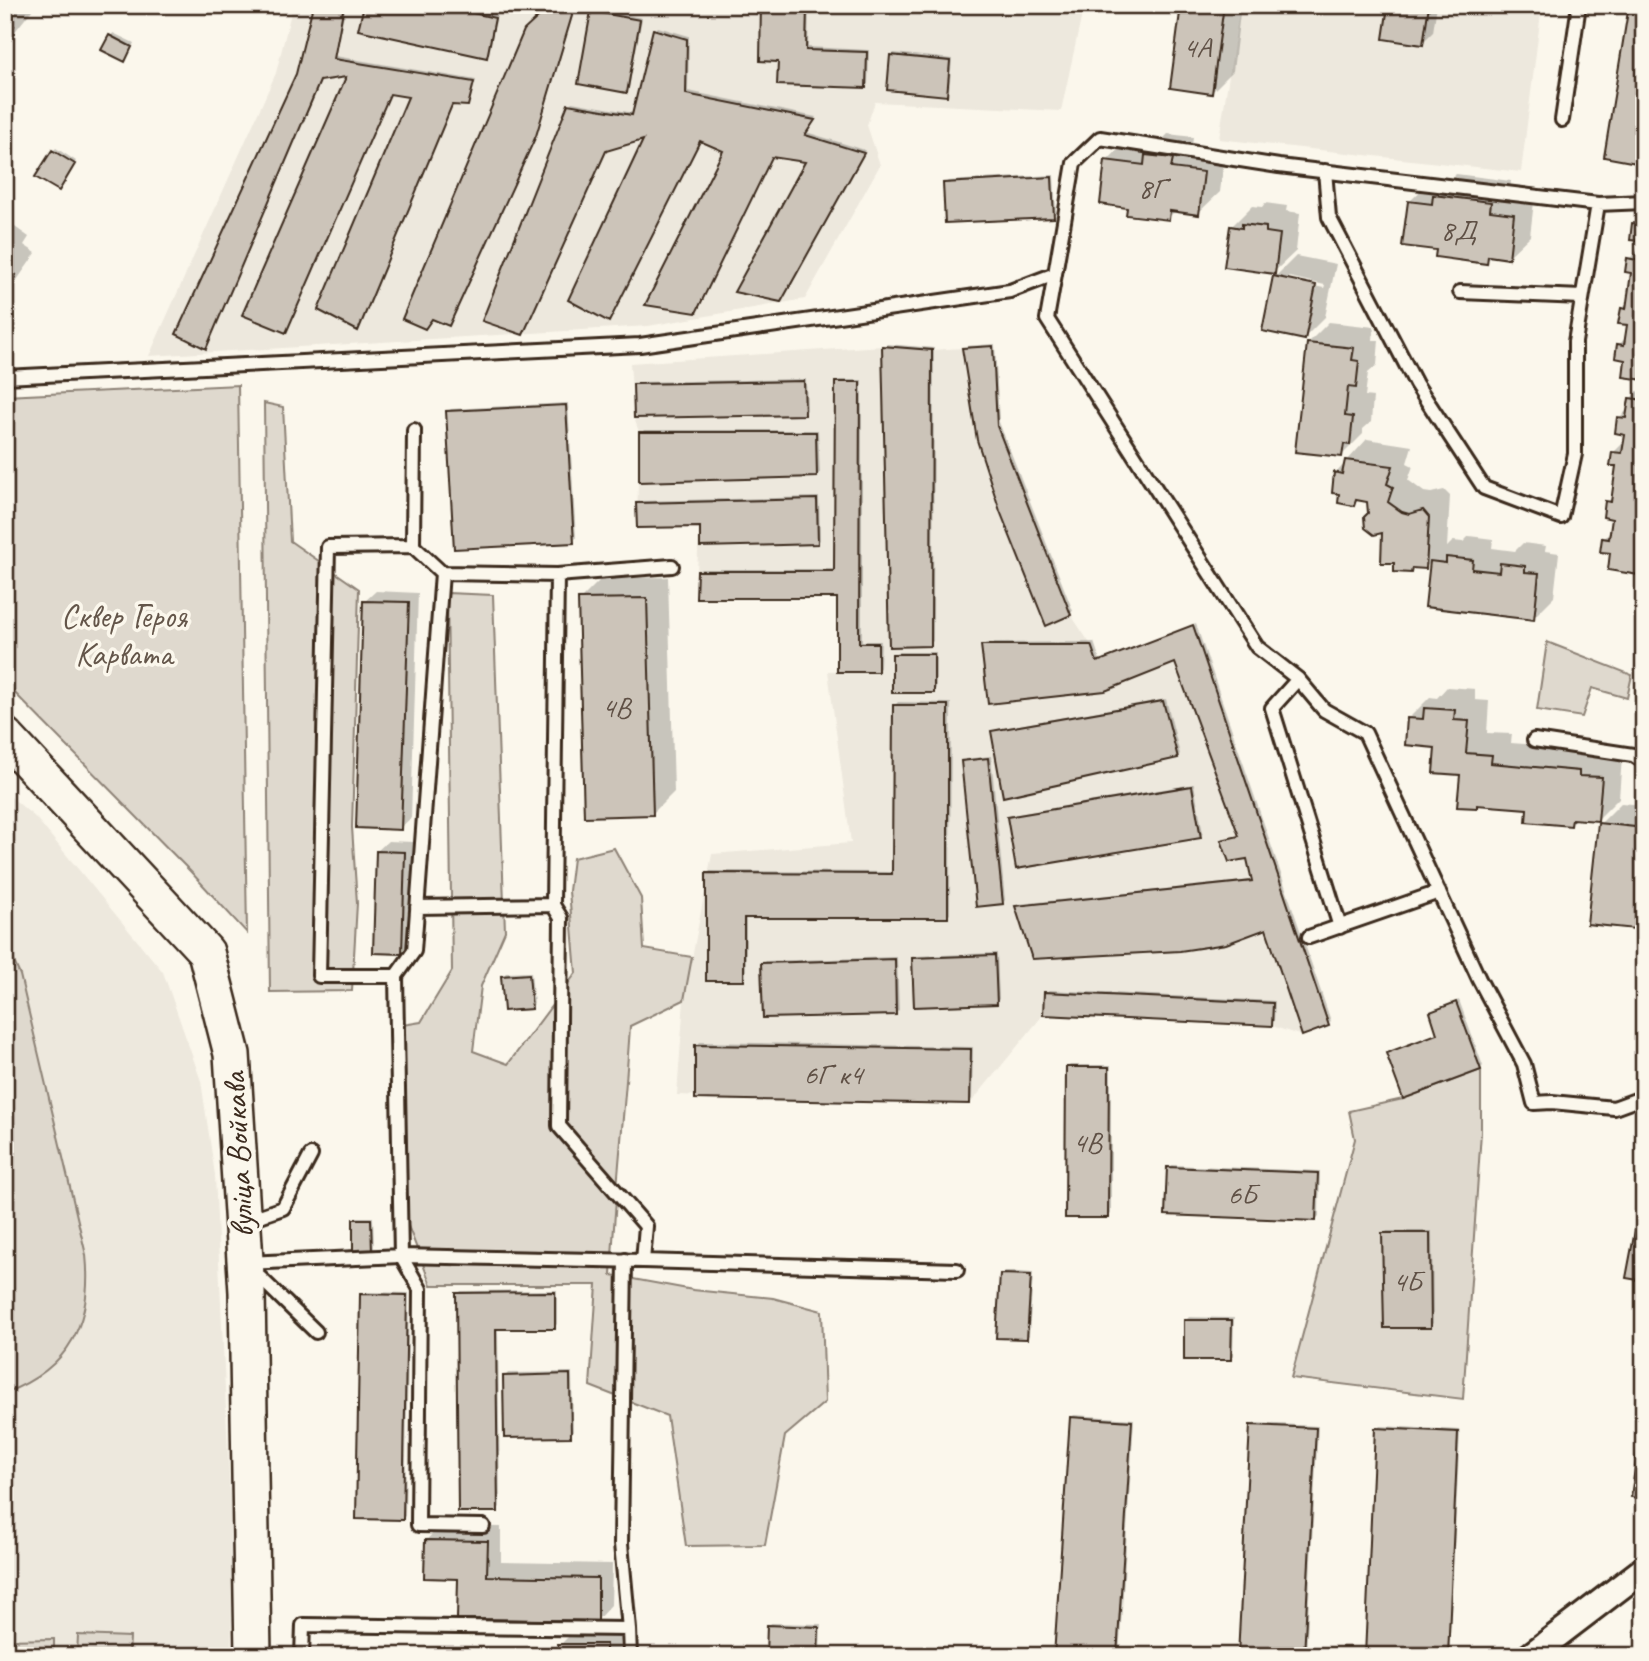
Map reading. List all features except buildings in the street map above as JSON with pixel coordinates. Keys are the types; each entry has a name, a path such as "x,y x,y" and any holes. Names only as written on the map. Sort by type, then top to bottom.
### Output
{"main road":[{"name":"вуліца Войкава","path":"5,736 206,952 232,1054 245,1263 253,1656"}],"street":[{"path":"1530,1656 1644,1569"}],"lane":[{"path":"1562,120 1579,5"},
{"path":"1644,202 1598,204 1325,172 1100,138 1074,163 1047,319 1257,647 1298,679 1324,710 1365,733 1479,979 1524,1064 1534,1103 1552,1102 1614,1108 1644,1097"},
{"path":"1325,172 1329,216 1416,384 1484,488 1561,517 1575,454 1575,342 1598,204"},
{"path":"5,377 640,345 1010,291 1055,274"},
{"path":"1460,292 1582,297"},
{"path":"413,546 414,430"},
{"path":"396,976 319,976 328,547 413,546 442,573 557,575 672,566"},
{"path":"442,573 414,951 396,976 401,1256 420,1289 418,1525 483,1526"},
{"path":"557,575 553,905 561,918 559,1126 646,1226 643,1261"},
{"path":"1298,679 1272,708 1340,927"},
{"path":"1534,740 1633,755 1644,762"},
{"path":"1309,937 1439,892"},
{"path":"417,907 553,905"},
{"path":"242,1222 284,1208 310,1155"},
{"path":"245,1263 401,1256 957,1270"},
{"path":"625,1260 621,1544 630,1656"},
{"path":"245,1263 316,1332"},
{"path":"302,1656 303,1625 629,1629"}],"shaded area":[{"path":"293,5 1084,5 1061,111 875,102 867,125 880,165 805,299 648,326 149,356 276,73"},
{"path":"1240,5 1542,5 1521,172 1219,139"},
{"path":"882,346 932,350 993,346 997,426 1071,615 1091,645 1097,661 1193,625 1329,1026 1302,1036 1272,1026 1043,1015 970,1104 677,1095 684,1000 712,854 851,843 828,671 837,671 837,599 696,598 699,527 637,528 639,432 634,418 630,363"},
{"path":"5,792 36,818 163,972 201,1081 215,1175 233,1560 231,1656 5,1656"}],"green space":[{"name":"Сквер Героя Карвата","path":"238,385 247,933 190,871 5,683 5,396"},
{"path":"264,403 283,407 290,541 359,589 352,827 357,903 352,991 270,992"},
{"path":"447,593 493,595 505,931 481,986 473,1051 508,1064 576,973 569,891 573,858 614,848 641,898 644,949 692,957 684,1000 630,1026 611,1275 693,1290 773,1298 822,1311 825,1402 785,1436 765,1545 686,1546 667,1416 590,1386 597,1285 431,1285 400,1205 396,1026 421,1022 452,971"},
{"path":"1547,642 1632,675 1627,698 1592,688 1582,717 1537,710"},
{"path":"5,942 20,975 86,1255 87,1279 81,1322 61,1356 27,1383 5,1393"},
{"path":"1481,1070 1481,1132 1463,1399 1291,1378 1355,1139 1349,1111 1403,1099"},
{"path":"78,1635 130,1637 129,1656 77,1656"},
{"path":"54,1639 54,1656 5,1656 5,1640"}]}
